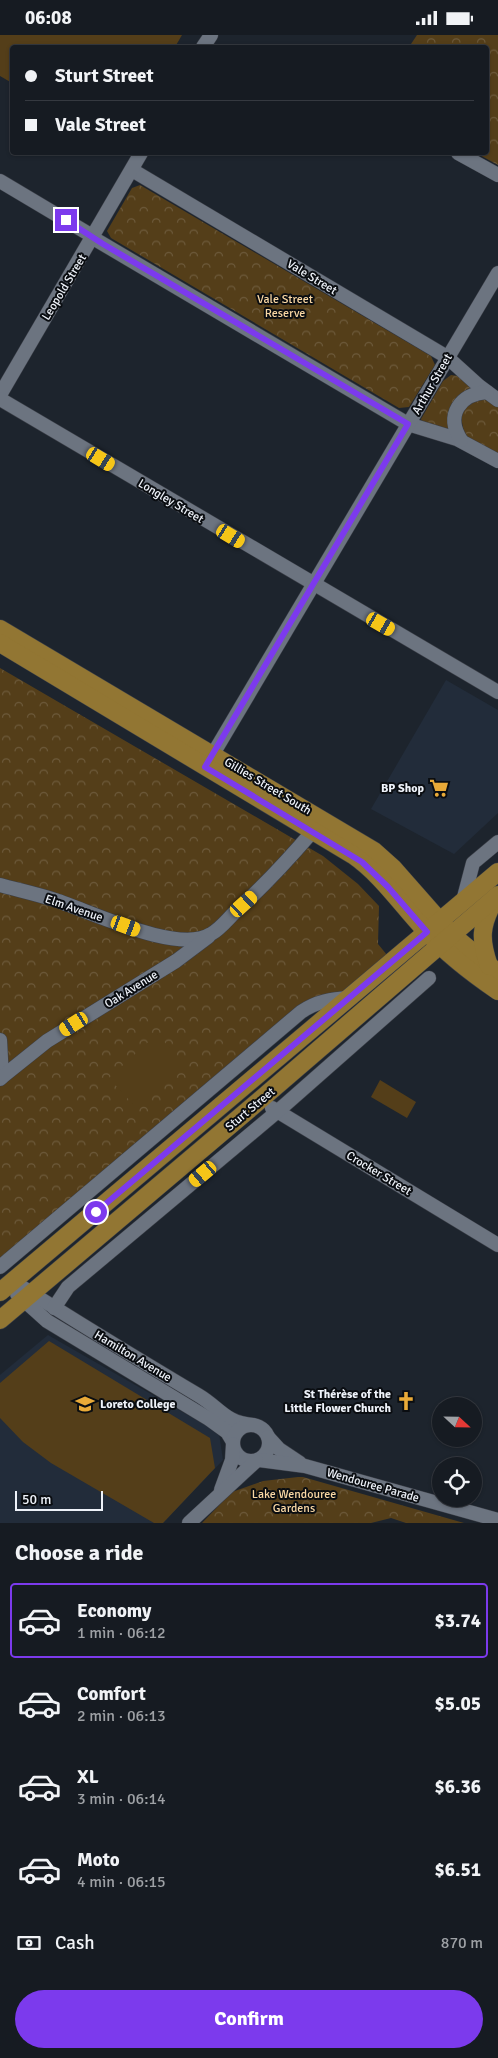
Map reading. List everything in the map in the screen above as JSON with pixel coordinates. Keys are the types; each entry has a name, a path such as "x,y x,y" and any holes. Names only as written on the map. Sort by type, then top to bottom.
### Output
{"main road":[{"name":"Gillies Street South","path":"0,629 209,760 313,831 353,855 371,869 433,927"},
{"name":"Gillies Street South","path":"0,643 374,851 393,868 433,927"},
{"name":"Sturt Street","path":"7,1286 498,872"},
{"name":"Sturt Street","path":"0,1320 260,1101 498,895"},
{"path":"494,970 482,941 489,911 498,895"},
{"path":"433,927 474,975 498,991"},
{"path":"446,940 494,970"}],"street":[{"name":"Leopold Street","path":"0,395 141,155"},
{"path":"462,155 498,175"},
{"name":"Vale Street","path":"132,170 448,357 493,396"},
{"path":"0,181 408,424 461,440 498,461"},
{"name":"Arthur Street","path":"209,760 498,273"},
{"name":"Vale Street","path":"461,440 455,425 455,416 459,406 470,396 493,396"},
{"name":"Longley Street","path":"0,399 312,585 498,692"},
{"path":"211,935 254,895 293,855 313,831"},
{"path":"463,901 473,863 498,841"},
{"name":"Elm Avenue","path":"0,885 56,900 143,933 187,939 211,935"},
{"name":"Oak Avenue","path":"1,1078 47,1041 176,961 211,935"},
{"name":"Sturt Street","path":"54,1309 68,1287 278,1111 429,978"},
{"path":"0,1267 301,1012 312,1004 324,1000 350,997"},
{"name":"Oak Avenue","path":"0,1040 1,1078"},
{"name":"Crocker Street","path":"260,1101 498,1245"},
{"name":"Hamilton Avenue","path":"7,1286 54,1309 204,1399 233,1422 253,1425"},
{"name":"Hamilton Avenue","path":"28,1297 52,1324 209,1419 227,1432 233,1443"},
{"path":"189,1523 268,1450 268,1437 262,1429 253,1425 240,1429 233,1443 232,1457 220,1493"},
{"name":"Wendouree Parade","path":"268,1437 278,1449 305,1466"},
{"path":"233,1443 236,1453 242,1459 257,1460"},
{"name":"Wendouree Parade","path":"257,1460 305,1466 498,1520"}],"shaded area":[{"path":"446,680 498,710 498,813 454,854 371,809"},
{"name":"Loreto College","path":"48,1335 219,1433 223,1460 163,1523 0,1523 0,1375"}],"green space":[{"path":"0,35 182,35 176,45 10,45 10,82 0,76"},
{"path":"417,35 498,35 498,165 480,155 489,155 489,45 410,45"},
{"name":"Vale Street Reserve","path":"140,185 431,356 435,365 409,407 399,408 111,238 107,231 132,188"},
{"path":"451,375 458,376 474,388 449,430 422,422 421,419 443,381"},
{"path":"482,399 498,404 498,456 465,435 462,421 463,411 469,404"},
{"path":"0,668 323,856 358,884 379,906 378,944 387,955 342,992 322,995 0,1263"},
{"path":"157,1034 181,1060 133,1104 109,1078"},
{"path":"380,1080 416,1102 407,1118 371,1097"},
{"name":"Loreto College","path":"49,1341 210,1438 215,1468 163,1523 154,1523 51,1463 23,1442 0,1418 0,1383"},
{"name":"Lake Wendouree Gardens","path":"298,1477 464,1523 406,1523 391,1518 371,1523 202,1523 232,1492 263,1481"}],"place":[{"name":"BP Shop","path":"439,788"},
{"name":"St Thérèse of the Little Flower Church","path":"406,1401"},
{"name":"Loreto College","path":"85,1404"}],"route":[{"path":"66,220 103,244 408,424 205,767 353,855 371,869 427,932 96,1212"}]}
